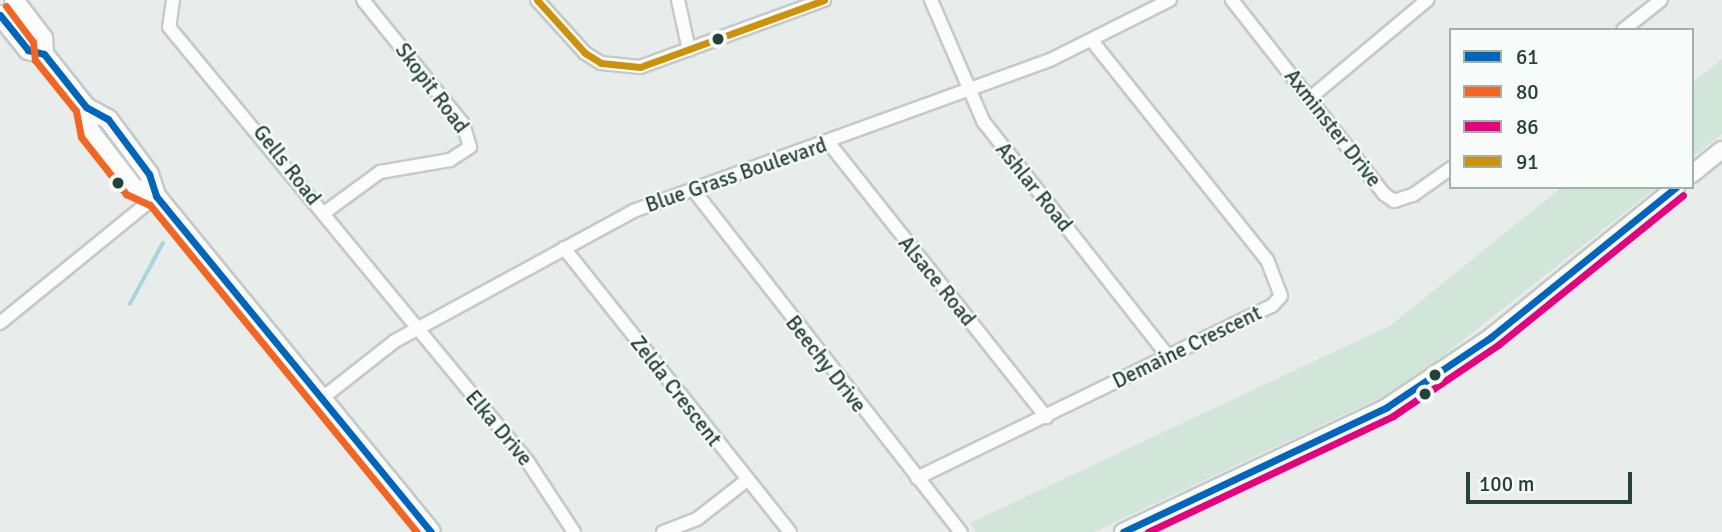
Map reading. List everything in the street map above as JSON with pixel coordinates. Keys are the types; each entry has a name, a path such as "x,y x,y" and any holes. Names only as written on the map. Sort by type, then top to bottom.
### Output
{"main road":[{"path":"13,0 43,38 44,54 86,107 108,119 149,174 156,195 325,396 431,532"},
{"path":"0,15 28,50 44,54"}],"street":[{"name":"Gells Road","path":"173,0 169,27 418,328"},
{"name":"Skopit Road","path":"324,213 380,172 450,160 470,147 463,124 363,0"},
{"path":"537,0 601,63 640,67 824,0"},
{"path":"678,0 689,50"},
{"name":"Ashlar Road","path":"931,0 965,89 1002,148 1167,355"},
{"name":"Blue Grass Boulevard","path":"325,396 418,328 633,211 695,192 829,143 1093,42 1170,0"},
{"name":"Axminster Drive","path":"1232,0 1394,201 1416,194 1449,169"},
{"path":"1310,98 1427,0"},
{"path":"1626,28 1661,0"},
{"name":"Demaine Crescent","path":"916,478 1272,306 1280,285 1267,260 1093,42"},
{"name":"Alsace Road","path":"829,143 1046,417"},
{"path":"1694,172 1722,150"},
{"path":"1123,532 1387,407 1491,337 1674,189"},
{"name":"Beechy Drive","path":"695,192 916,478 961,532"},
{"path":"0,323 156,195"},
{"name":"Zelda Crescent","path":"564,248 789,532"},
{"name":"Elka Drive","path":"418,328 542,480 574,532"},
{"path":"663,532 697,519 747,480"}],"green space":[{"path":"1722,59 1722,134 1694,156 1694,81"},
{"path":"1560,189 1654,189 1405,386 1094,532 976,532 970,523 1391,325"}],"waterway":[{"path":"130,304 163,243"}],"transit line":[{"name":"91","path":"537,0 585,53 601,63 640,67 824,0"},
{"name":"80","path":"6,6 33,42 35,60 76,111 81,137 126,194 150,205 417,532"},
{"name":"61","path":"0,15 28,50 44,54 86,107 108,119 149,174 156,196 431,532"},
{"name":"61","path":"1123,532 1387,407 1491,337 1674,189"},
{"name":"86","path":"1148,532 1393,416 1498,345 1683,195"}]}
